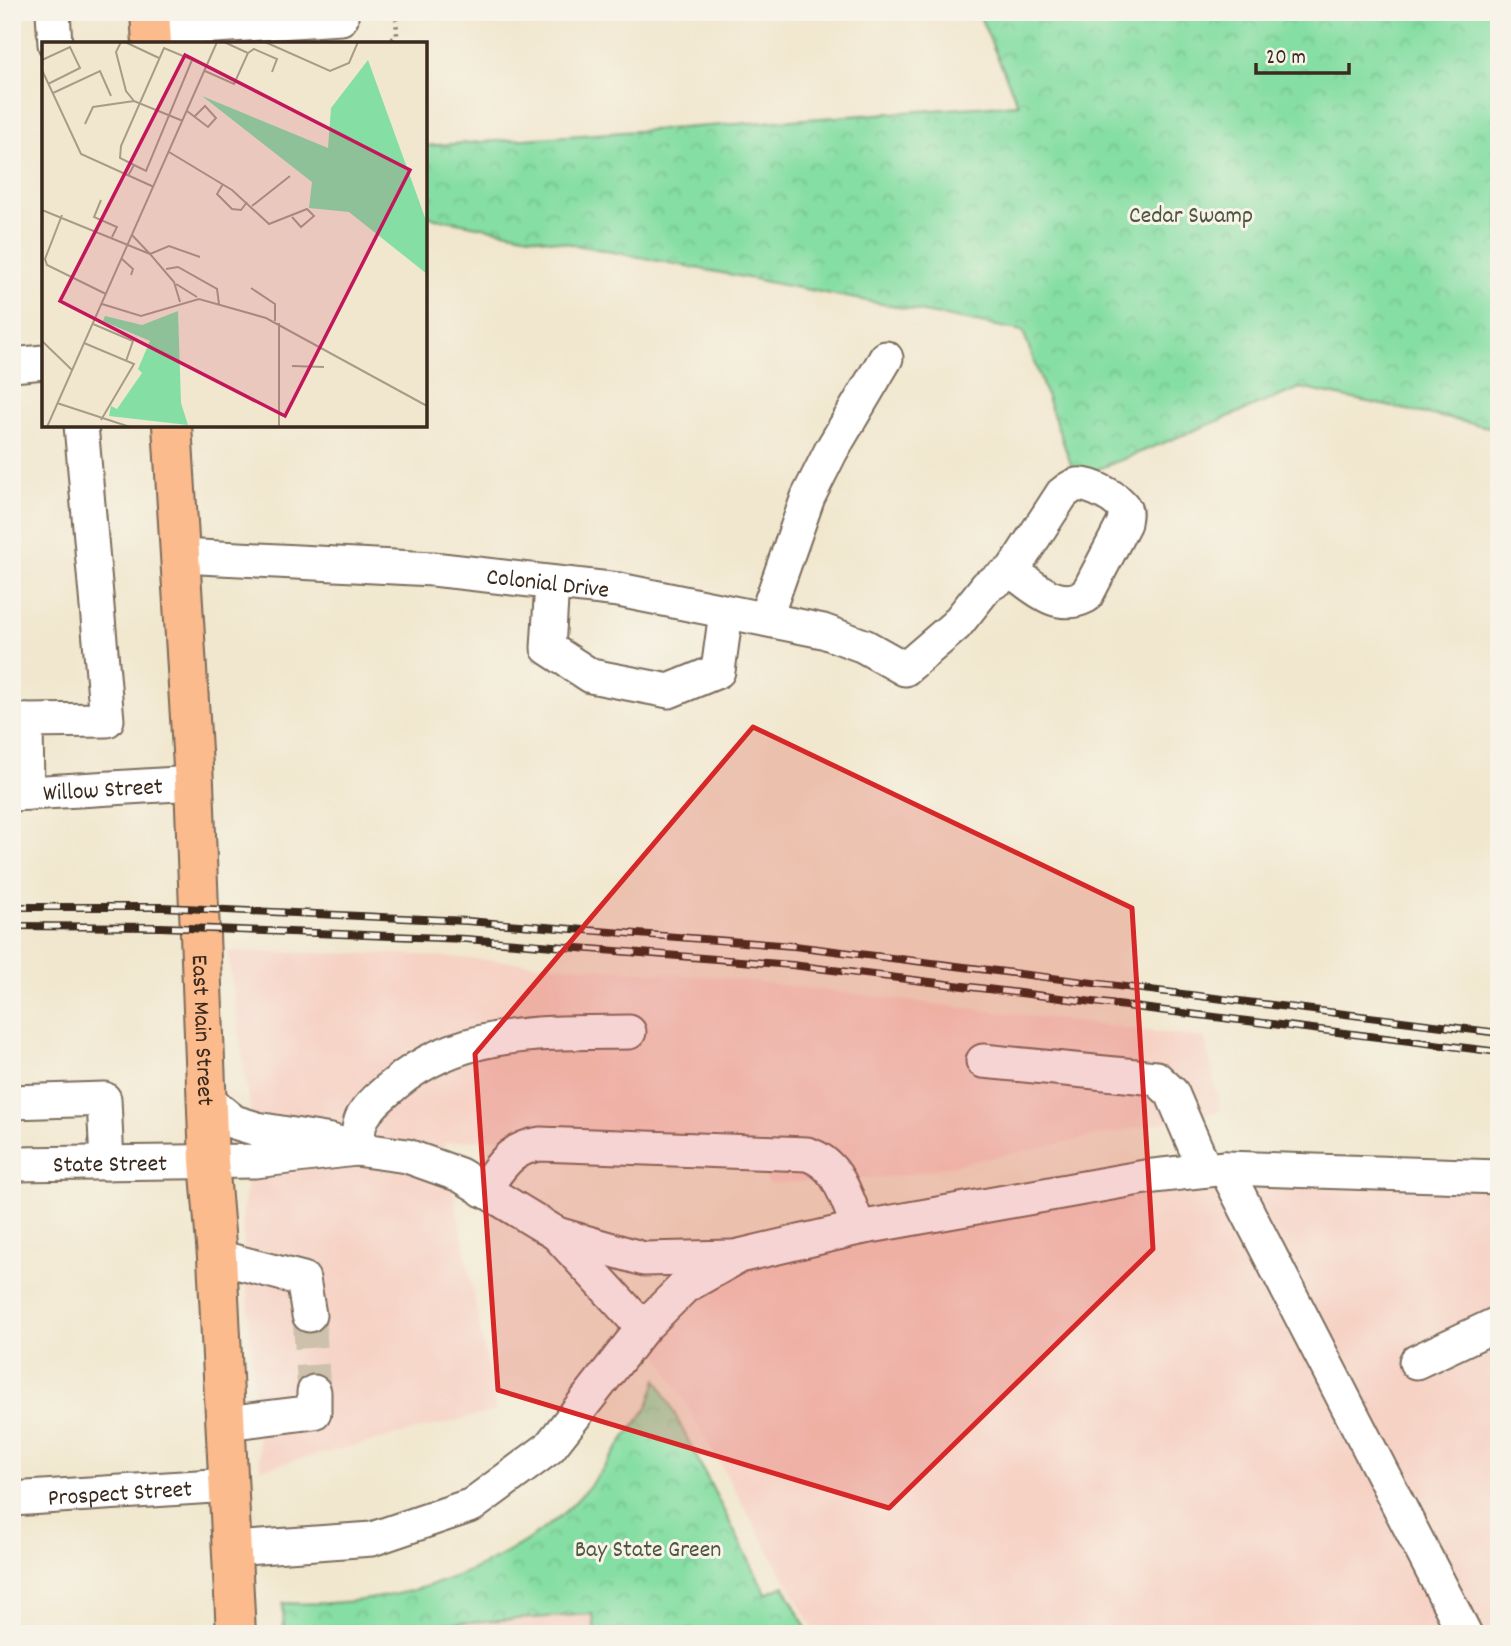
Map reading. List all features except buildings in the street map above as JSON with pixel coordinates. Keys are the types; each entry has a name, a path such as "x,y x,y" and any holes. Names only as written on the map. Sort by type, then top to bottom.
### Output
{"main road":[{"name":"East Main Street","path":"172,427 194,783 209,1161 217,1258 236,1634"}],"street":[{"path":"53,12 55,42"},
{"path":"151,29 341,18 341,12"},
{"path":"765,619 808,497 886,358"},
{"path":"12,365 42,362"},
{"path":"20,794 19,721 107,720 81,427"},
{"name":"Colonial Drive","path":"180,556 433,569 619,590 833,634 864,646 905,669 956,625 987,586 1012,571"},
{"path":"551,583 548,648 591,676 669,691 718,671 726,612"},
{"name":"Willow Street","path":"20,794 194,783"},
{"path":"356,1149 361,1120 377,1100 402,1078 432,1058 465,1046 520,1034 629,1032"},
{"path":"983,1061 1156,1078 1172,1093 1465,1634"},
{"path":"12,1102 104,1099 107,1163"},
{"path":"208,1101 234,1122 257,1129 286,1132 356,1149 407,1156 460,1175 557,1234 644,1259 739,1256 859,1228 1145,1177 1215,1169 1499,1177"},
{"path":"483,1190 508,1158 523,1147 540,1144 807,1154 820,1158 832,1168 859,1228"},
{"name":"State Street","path":"12,1164 255,1161 356,1149"},
{"path":"557,1234 643,1328"},
{"path":"232,1549 372,1539 472,1505 549,1448 643,1328 684,1287 739,1256"},
{"path":"217,1258 303,1279 309,1315"},
{"path":"1416,1362 1499,1323"},
{"path":"226,1423 314,1412 314,1392"},
{"name":"Prospect Street","path":"12,1499 229,1485"}],"path":[{"path":"389,42 397,34 396,12"}],"highlighted area":[{"path":"753,727 1132,908 1153,1249 889,1508 498,1390 475,1054"}],"shaded area":[{"path":"228,952 406,954 719,977 1205,1038 1220,1111 901,1176 769,1184 752,1152 522,1135 444,1143 496,1411 260,1469 242,1221 253,1131"},
{"path":"1145,1177 1499,1177 1499,1634 816,1634 643,1328 739,1256"},
{"path":"593,1614 595,1634 311,1634"}],"green space":[{"name":"Cedar Swamp","path":"978,12 1499,12 1499,429 1300,388 1076,478 1023,331 427,216 427,146 1018,104"},
{"name":"Bay State Green","path":"657,1379 766,1594 784,1586 809,1634 595,1634 593,1614 284,1634 283,1603 355,1601 391,1595 460,1575 524,1542 554,1521 592,1483 644,1413"}],"tunnel":[{"path":"309,1315 314,1392"}],"railway":[{"path":"12,907 162,907 467,921 794,946 1499,1033"},
{"path":"12,926 161,927 466,939 792,965 1499,1052"}]}
